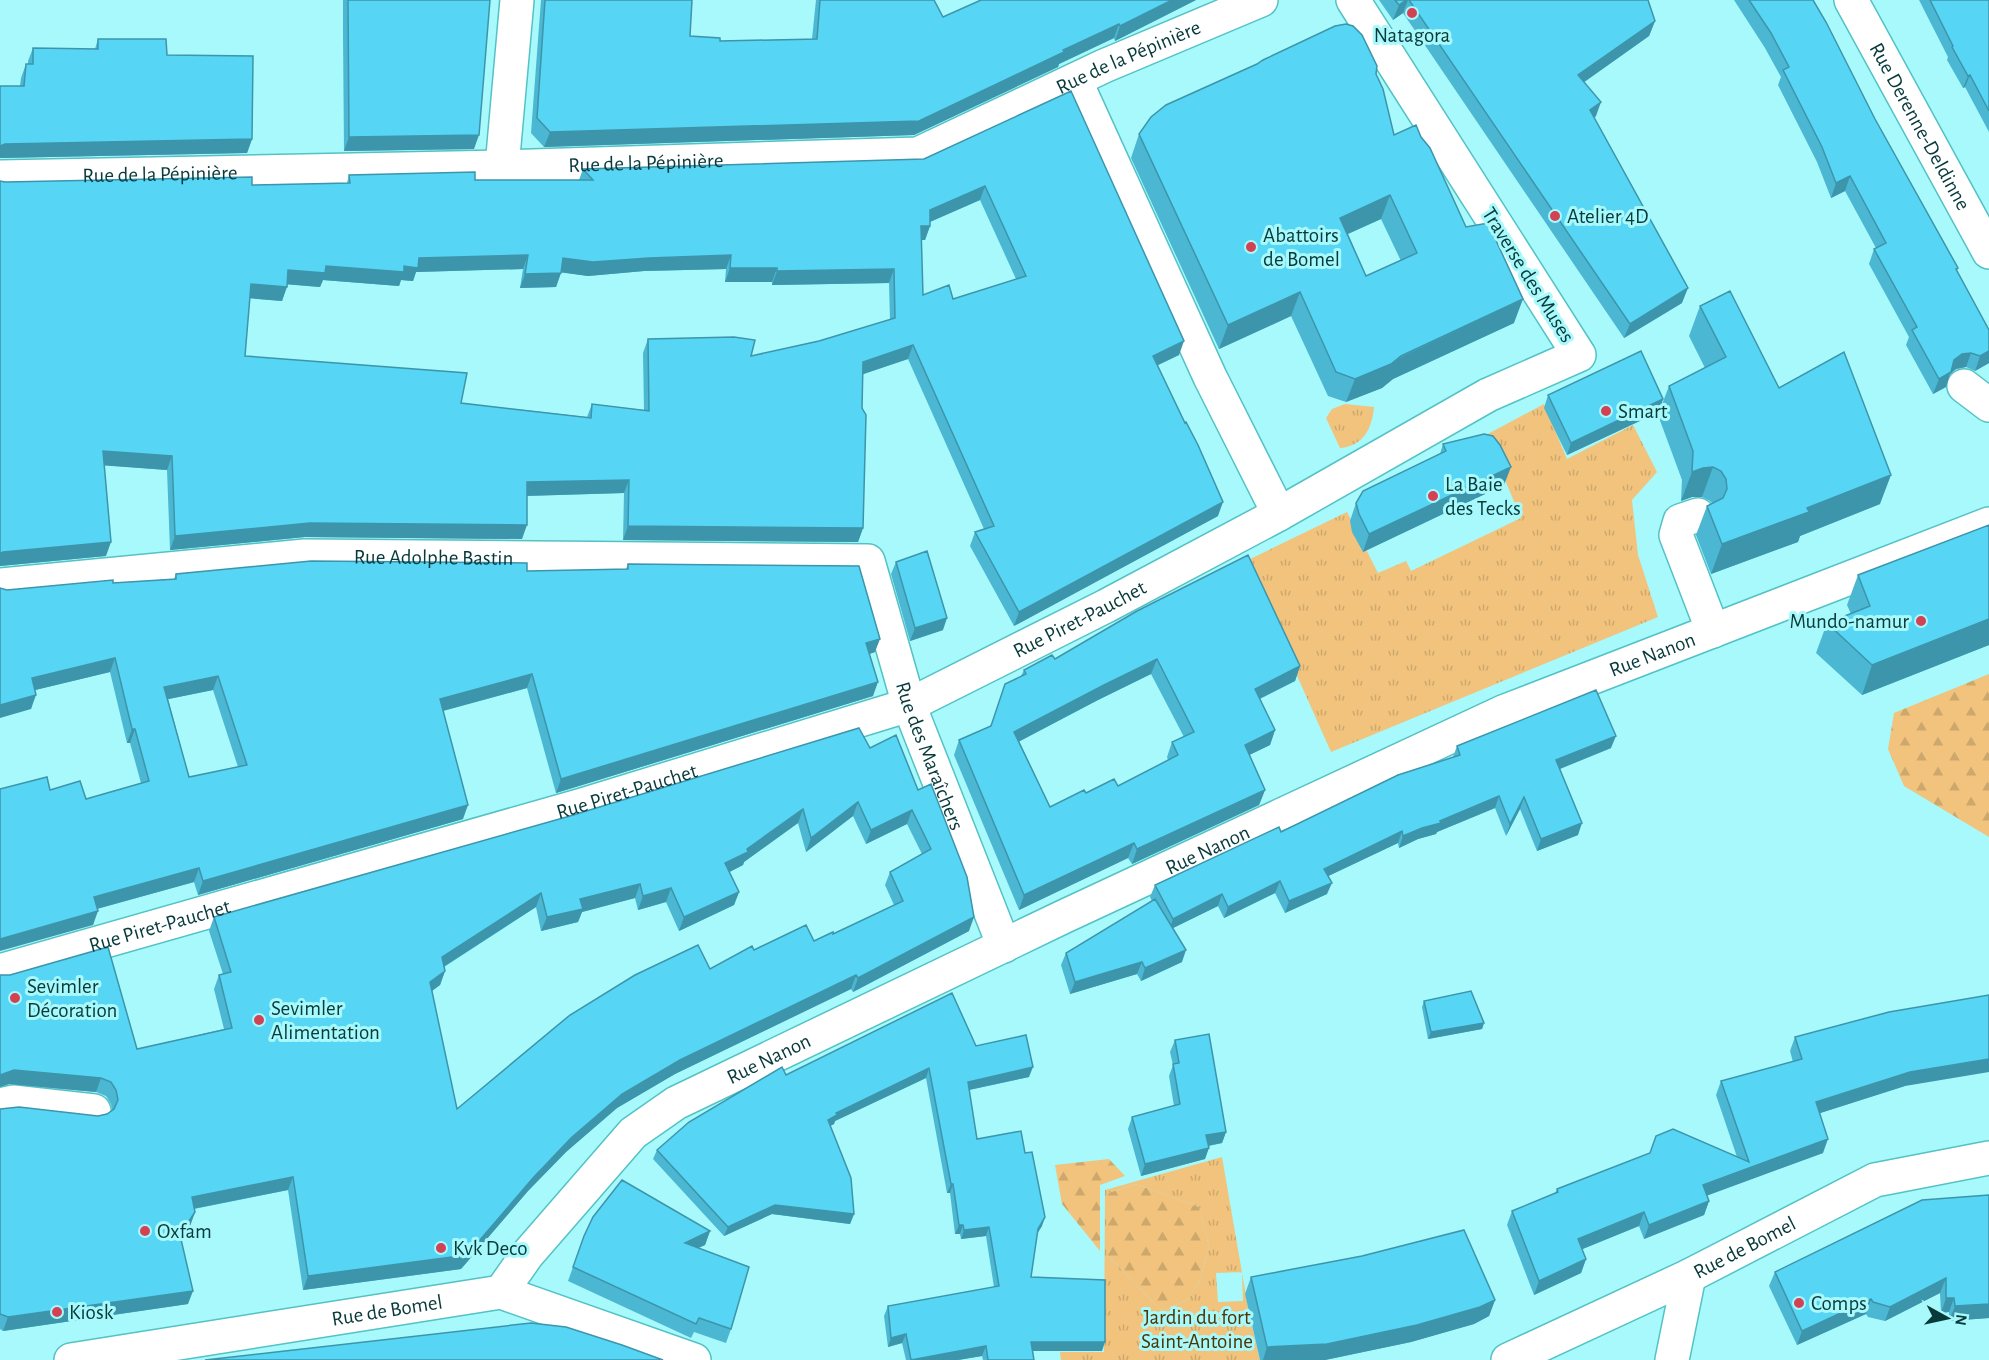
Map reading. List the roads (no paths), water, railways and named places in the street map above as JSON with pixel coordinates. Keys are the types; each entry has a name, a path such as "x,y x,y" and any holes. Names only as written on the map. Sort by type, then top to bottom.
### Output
{"street":[{"path":"502,167 517,0"},
{"name":"Rue de la Pépinière","path":"0,177 502,167 918,154 1075,80 1261,0"},
{"name":"Traverse des Muses","path":"1227,541 1279,514 1488,395 1579,355 1353,0"},
{"name":"Rue Derenne-Deldinne","path":"1851,0 1989,252"},
{"path":"1075,80 1210,377 1279,514"},
{"path":"1698,515 1680,521 1676,535 1713,631"},
{"name":"Rue Nanon","path":"501,1292 527,1255 633,1133 676,1103 1165,869 1503,712 1989,525"},
{"name":"Rue Piret-Pauchet","path":"0,971 582,805 909,705 1106,606 1227,541"},
{"name":"Rue Adolphe Bastin","path":"0,585 305,556 868,561"},
{"name":"Rue des Maraîchers","path":"868,561 909,705 1004,946"},
{"path":"0,1105 13,1102 94,1111"},
{"name":"Rue de Bomel","path":"1508,1360 1689,1276 1875,1180 1989,1158"},
{"path":"1672,1360 1689,1276"},
{"name":"Rue de Bomel","path":"71,1360 501,1292 694,1360"}],"place":[{"name":"Natagora","path":"1412,13"},
{"name":"Atelier 4D","path":"1555,216"},
{"name":"Abattoirs de Bomel","path":"1251,247"},
{"name":"Smart","path":"1606,411"},
{"name":"La Baie des Tecks","path":"1433,496"},
{"name":"Mundo-namur","path":"1921,621"},
{"name":"Sevimler Décoration","path":"15,998"},
{"name":"Sevimler Alimentation","path":"259,1020"},
{"name":"Oxfam","path":"145,1231"},
{"name":"Kvk Deco","path":"441,1248"},
{"name":"Comps","path":"1799,1303"},
{"name":"Kiosk","path":"57,1312"}],"park label":[{"name":"Jardin du fort Saint-Antoine","path":"1197,1329"}]}
